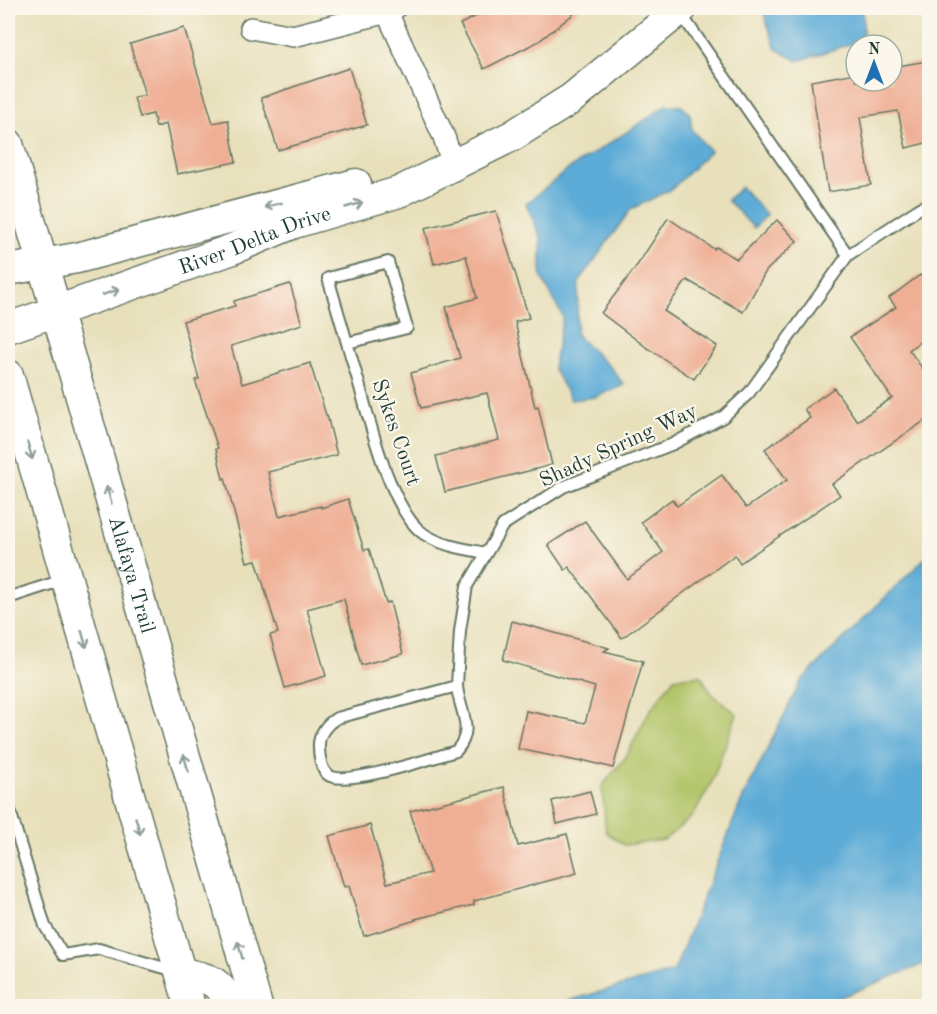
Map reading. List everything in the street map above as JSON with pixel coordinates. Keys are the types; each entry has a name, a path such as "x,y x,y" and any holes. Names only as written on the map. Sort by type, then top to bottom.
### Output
{"main road":[{"name":"River Delta Drive","path":"8,328 230,250 294,223 399,192 512,136 571,99 680,9"},
{"name":"Alafaya Trail","path":"8,144 256,1006"},
{"name":"River Delta Drive","path":"8,270 77,258 395,174 453,165"},
{"path":"8,375 190,1006"},
{"path":"181,973 208,978 222,988 233,1006"}],"street":[{"path":"251,28 293,36 389,9 444,137 453,165"}],"lane":[{"path":"680,9 848,255"},
{"name":"Shady Spring Way","path":"458,681 330,722 321,736 319,747 327,775 334,778 356,779 456,751 464,743 467,732 458,697 458,681 460,631 467,586 503,525 564,487 673,444 723,417 749,393 848,255 920,208 930,204"},
{"name":"Sykes Court","path":"347,344 407,328 388,262 328,278 347,344 381,461 410,519 423,534 441,543 486,553"},
{"path":"8,598 66,578"},
{"path":"8,804 45,926 63,954 99,949 181,973"}],"green space":[{"path":"700,675 712,694 737,714 711,784 693,816 664,840 624,845 606,832 602,786 625,758 649,712 674,678"}],"water":[{"path":"762,8 863,8 863,33 844,33 844,46 798,61 776,49"},
{"path":"666,105 682,106 690,114 692,130 710,151 672,189 631,209 579,282 576,335 613,370 624,385 595,397 571,400 553,368 563,317 541,276 541,238 526,204 567,170"},
{"path":"741,187 767,215 754,228 727,200"},
{"path":"929,554 929,962 836,999 830,1006 550,1006 674,971 740,804 801,681"}],"building":[{"path":"493,8 581,8 539,41 484,69 460,24"},
{"path":"184,28 213,123 228,120 236,162 177,174 166,124 156,127 153,114 140,117 134,98 145,95 130,44"},
{"path":"927,61 930,77 930,142 906,148 898,111 860,117 871,185 828,192 811,81 844,75 844,93 904,93 904,65"},
{"path":"349,68 367,125 278,150 261,98"},
{"path":"496,211 529,318 515,322 535,407 538,406 552,465 445,492 436,456 499,440 487,393 421,408 411,373 460,358 446,307 477,298 466,256 434,264 425,228"},
{"path":"668,218 714,249 716,247 737,259 777,220 797,241 766,271 743,312 687,280 664,311 717,346 694,379 601,313 638,264"},
{"path":"920,275 930,288 930,334 909,350 930,379 930,417 832,484 840,495 740,563 735,555 622,638 569,567 565,570 548,545 585,521 627,579 663,552 641,522 672,499 677,506 722,475 746,508 787,480 765,449 810,418 804,409 834,388 857,421 892,398 850,337 896,307 889,298"},
{"path":"290,284 302,324 231,346 242,384 310,363 327,415 337,455 268,472 279,516 321,506 321,508 348,499 364,550 369,549 386,603 390,602 403,654 361,665 344,599 307,609 326,676 285,688 270,635 278,633 256,560 247,562 225,478 223,479 216,449 218,448 195,380 199,379 183,321 235,306 234,301"},
{"path":"512,621 609,648 604,651 643,661 613,768 518,749 526,711 585,723 595,687 503,660"},
{"path":"504,787 518,846 567,834 577,873 474,901 474,905 415,919 364,936 349,886 344,887 329,836 370,825 387,883 430,873 410,811"},
{"path":"590,791 596,814 557,824 552,801"}]}
